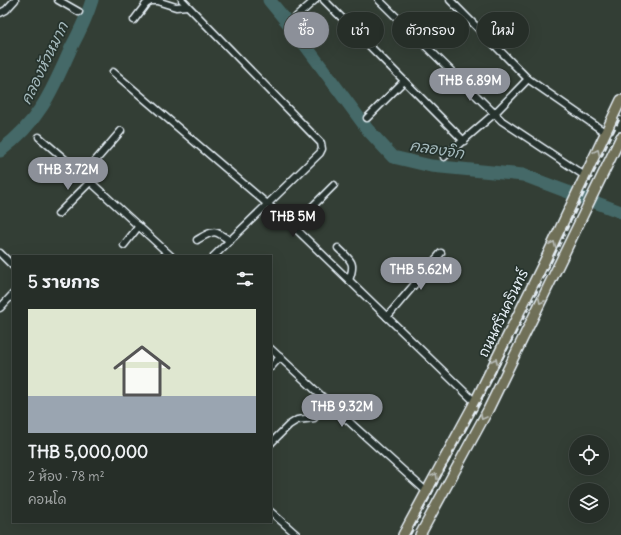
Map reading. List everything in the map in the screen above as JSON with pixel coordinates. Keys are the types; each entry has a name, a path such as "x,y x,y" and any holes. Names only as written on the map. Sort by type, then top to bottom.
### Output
{"main road":[{"name":"ถนนศรีนครินทร์","path":"403,535 475,402 621,100"},
{"name":"ถนนศรีนครินทร์","path":"420,535 488,410 621,137"}],"street":[{"path":"0,13 6,10 15,0"},
{"path":"58,0 79,12"},
{"path":"182,0 321,143 322,149 320,154 215,255"},
{"path":"302,12 315,0"},
{"path":"324,0 464,141"},
{"path":"379,0 502,121 585,176"},
{"path":"450,0 528,79 606,133"},
{"path":"134,20 146,4 151,1 157,1 176,8 187,6"},
{"path":"113,72 293,226 475,402"},
{"path":"444,157 494,114 528,79"},
{"path":"367,118 404,81"},
{"path":"83,174 121,131"},
{"path":"39,137 91,181 170,255"},
{"path":"58,214 91,181"},
{"path":"293,226 334,185"},
{"path":"124,245 139,226"},
{"path":"197,240 213,232 218,232 230,241"},
{"path":"338,248 352,263 353,271 349,280"},
{"path":"0,253 12,265"},
{"path":"387,317 441,253"},
{"path":"0,308 12,295"},
{"path":"272,350 427,492"},
{"path":"272,366 280,357"},
{"path":"272,442 297,420 314,418 329,403"},
{"path":"272,513 288,532 297,535"}],"waterway":[{"name":"คลองหัวหมาก","path":"0,151 25,129 43,105 80,31 92,0"},
{"name":"คลองจิก","path":"269,0 297,34 368,130 393,157 431,166 523,175 621,212"}],"railway":[{"path":"410,535 531,304 621,116"}]}
